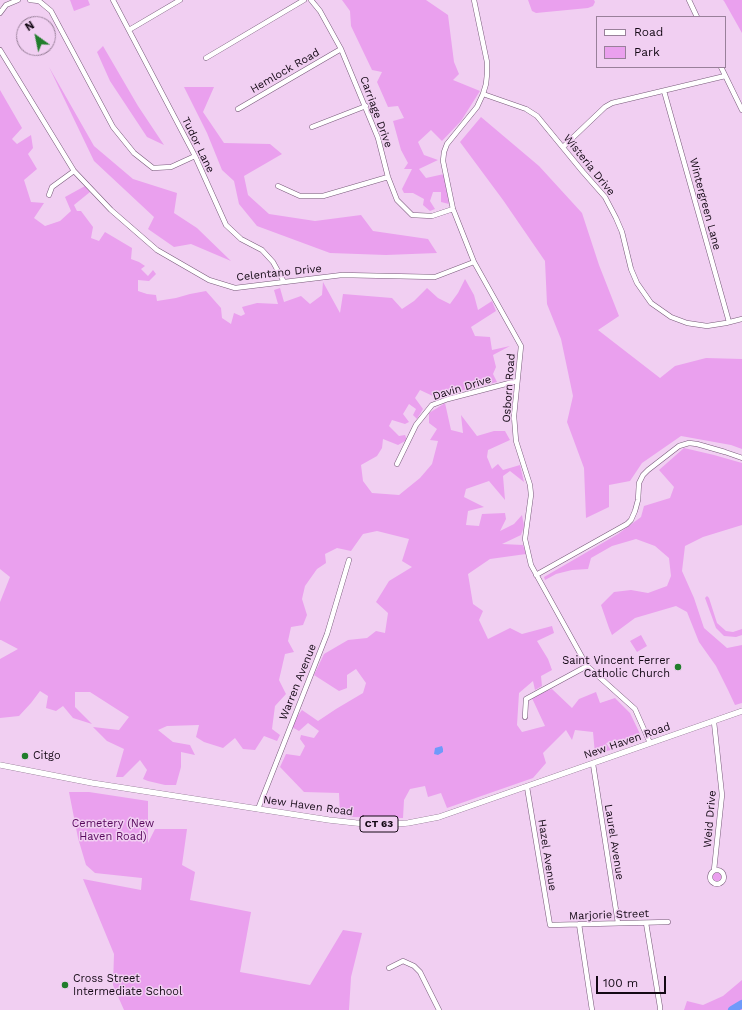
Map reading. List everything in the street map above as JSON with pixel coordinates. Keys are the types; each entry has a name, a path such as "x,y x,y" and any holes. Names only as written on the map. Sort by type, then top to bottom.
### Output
{"main road":[{"name":"New Haven Road","path":"0,765 92,783 356,823 408,823 439,817 742,711"}],"street":[{"path":"0,13 6,5 18,0"},
{"path":"30,0 39,1 51,10 112,126 134,154 153,168 171,167 195,156"},
{"name":"Tudor Lane","path":"113,0 195,156 226,225 241,239 262,250 273,262 284,282"},
{"path":"129,30 180,0"},
{"path":"206,58 304,0"},
{"name":"Carriage Drive","path":"311,0 320,11 341,49 366,106 378,138 388,178 397,200 412,215 432,216 453,209"},
{"name":"Osborn Road","path":"474,0 487,62 487,74 483,94 477,107 447,144 443,162 453,209 474,262 521,346 514,416 516,441 530,485 531,495 525,539 530,565 587,666 635,709 650,743"},
{"path":"689,0 697,16"},
{"name":"Hemlock Road","path":"238,109 341,49"},
{"name":"Celentano Drive","path":"0,50 74,171 111,210 157,250 209,280 235,288 342,275 435,277 474,262"},
{"path":"721,68 742,110"},
{"path":"562,147 605,107 612,103 725,76"},
{"name":"Wintergreen Lane","path":"664,90 728,322"},
{"name":"Wisteria Drive","path":"483,94 526,109 537,116 582,172 605,197 622,232 631,269 637,283 651,303 671,317 687,323 707,326 742,319"},
{"path":"312,127 366,106"},
{"path":"49,195 52,186 74,171"},
{"path":"278,186 300,196 323,196 388,178"},
{"name":"Davin Drive","path":"397,464 416,425 432,405 448,399 517,381"},
{"path":"536,575 627,524 636,511 639,483 643,475 679,446 689,443 697,444 742,458"},
{"name":"Warren Avenue","path":"258,809 326,634 349,560"},
{"path":"525,717 526,699 587,666"},
{"name":"Weid Drive","path":"714,722 722,795 714,870"},
{"name":"Laurel Avenue","path":"593,764 618,923"},
{"name":"Hazel Avenue","path":"527,787 550,925"},
{"name":"Marjorie Street","path":"550,925 668,922"},
{"path":"646,923 660,1010"},
{"path":"579,924 592,1010"},
{"path":"389,968 403,961 414,966 420,972 439,1010"}],"green space":[{"path":"70,0 88,0 90,5 74,11"},
{"path":"342,0 426,0 448,15 454,62 459,74 453,80 480,91 461,121 442,141 431,130 418,142 424,155 438,160 419,169 426,178 444,174 449,204 441,202 441,192 433,192 430,201 435,209 430,211 423,205 424,199 413,193 404,193 402,189 412,169 404,169 408,163 401,150 393,121 404,118 398,106 388,107 377,82 382,72 372,70 351,26 350,11"},
{"path":"528,0 594,0 595,2 593,6 588,8 536,13 532,11"},
{"path":"723,0 742,0 742,33 724,1"},
{"path":"103,46 138,106 164,145 147,137 110,81 97,52"},
{"path":"49,67 94,146 133,179 177,193 174,213 197,228 231,261 191,244 174,247 148,229 154,217 94,161"},
{"path":"184,87 214,87 203,112 224,143 270,144 282,154 244,176 248,195 269,214 315,221 361,215 373,231 428,239 437,253 386,255 330,253 257,226 239,204 234,181 222,170 207,133"},
{"path":"0,90 22,128 12,139 17,144 31,135 33,148 28,154 37,169 24,180 31,202 44,203 34,218 45,226 60,221 71,211 65,197 85,186 90,192 74,205 77,211 81,211 93,227 91,238 99,241 105,232 132,248 131,259 145,266 141,269 148,276 153,270 156,274 149,281 138,280 138,291 156,295 157,301 206,291 221,308 222,318 231,324 234,313 241,316 245,314 242,307 257,303 278,304 274,290 280,288 284,302 301,296 310,304 322,295 323,282 340,313 343,294 392,298 402,309 414,301 427,288 438,298 450,304 458,293 465,279 474,295 478,310 492,301 496,311 471,327 475,336 490,337 492,350 510,346 493,355 496,367 493,374 497,382 435,397 420,390 415,398 423,409 417,419 413,415 416,409 409,404 403,414 409,422 405,424 392,420 389,426 399,436 405,435 407,440 398,445 383,439 382,448 377,456 361,465 363,481 372,493 399,495 420,478 432,464 438,441 430,440 437,429 429,423 429,413 445,403 451,430 463,433 461,415 477,436 494,431 505,431 510,440 488,450 487,457 492,469 498,464 503,470 520,465 524,482 510,471 503,476 505,500 489,481 466,489 464,497 484,507 468,511 466,525 479,526 482,514 505,513 506,519 500,531 514,524 522,515 524,526 521,535 502,544 523,545 526,554 490,559 468,574 473,604 483,611 479,620 488,639 510,628 522,634 552,626 554,633 537,641 548,659 552,670 541,676 542,686 535,690 533,681 519,693 517,725 522,732 545,726 531,696 552,689 572,708 579,699 596,692 600,703 615,698 630,713 641,736 627,743 622,739 606,743 611,750 595,754 593,732 575,730 572,740 566,730 543,753 546,763 533,778 447,808 441,793 428,797 425,786 410,789 404,800 403,818 351,817 340,814 339,793 304,792 280,767 286,754 300,756 305,746 300,739 301,735 314,738 319,731 308,723 299,731 290,726 302,710 318,721 363,693 366,683 356,669 347,675 347,688 339,691 314,675 324,654 348,640 367,638 376,631 385,633 388,613 376,602 389,581 412,567 402,561 409,539 377,531 363,534 351,551 337,548 325,554 326,563 317,569 305,586 302,599 307,615 303,625 291,627 288,641 294,652 285,654 279,680 286,694 275,706 272,729 280,735 277,741 264,736 255,750 243,749 235,738 223,748 204,742 196,737 199,725 167,726 158,730 173,742 190,745 195,755 181,752 181,767 176,785 165,785 143,779 147,770 140,760 123,777 116,777 124,749 107,741 93,727 119,730 129,717 90,692 75,692 75,707 92,724 73,718 63,706 56,711 46,708 48,696 40,691 19,716 0,718 0,659 18,649 0,640 0,602 10,577 0,569"},
{"path":"481,117 539,166 582,213 599,265 619,316 598,330 660,378 675,366 706,358 742,359 742,449 731,445 681,436 642,463 630,481 609,485 609,507 586,518 584,468 567,422 573,396 561,339 547,304 545,261 503,200 460,142"},
{"path":"684,448 742,463 742,525 703,537 685,546 682,571 694,598 704,628 727,648 742,645 742,703 735,705 716,666 699,642 687,612 676,606 635,618 612,635 601,605 614,592 631,590 648,593 667,586 671,576 669,558 655,546 636,539 612,546 591,558 588,569 572,570 556,574 545,580 544,577 618,534 641,517 644,506 670,498 674,487 659,470"},
{"path":"707,596 717,623 726,631 733,632 742,629 742,635 736,637 724,636 716,628 705,598"},
{"path":"641,635 647,646 637,652 630,641"},
{"name":"Cemetery (New Haven Road)","path":"69,792 89,792 148,801 148,843 155,829 187,829 182,865 195,872 190,900 251,912 240,972 310,985 343,930 362,933 351,977 349,1010 124,1010 113,985 114,954 83,879 141,890 142,878 95,873 86,865 78,838"},
{"path":"717,872 722,877 717,882 712,877"},
{"path":"742,980 742,1010 684,1010 687,1001 703,1005 723,996"}],"water":[{"path":"442,746 443,752 438,755 434,754 435,748"}],"waterway":[{"path":"732,1010 742,1004"}],"place":[{"name":"Saint Vincent Ferrer Catholic Church","path":"678,667"},
{"name":"Citgo","path":"25,756"},
{"name":"Cross Street Intermediate School","path":"65,985"}]}
